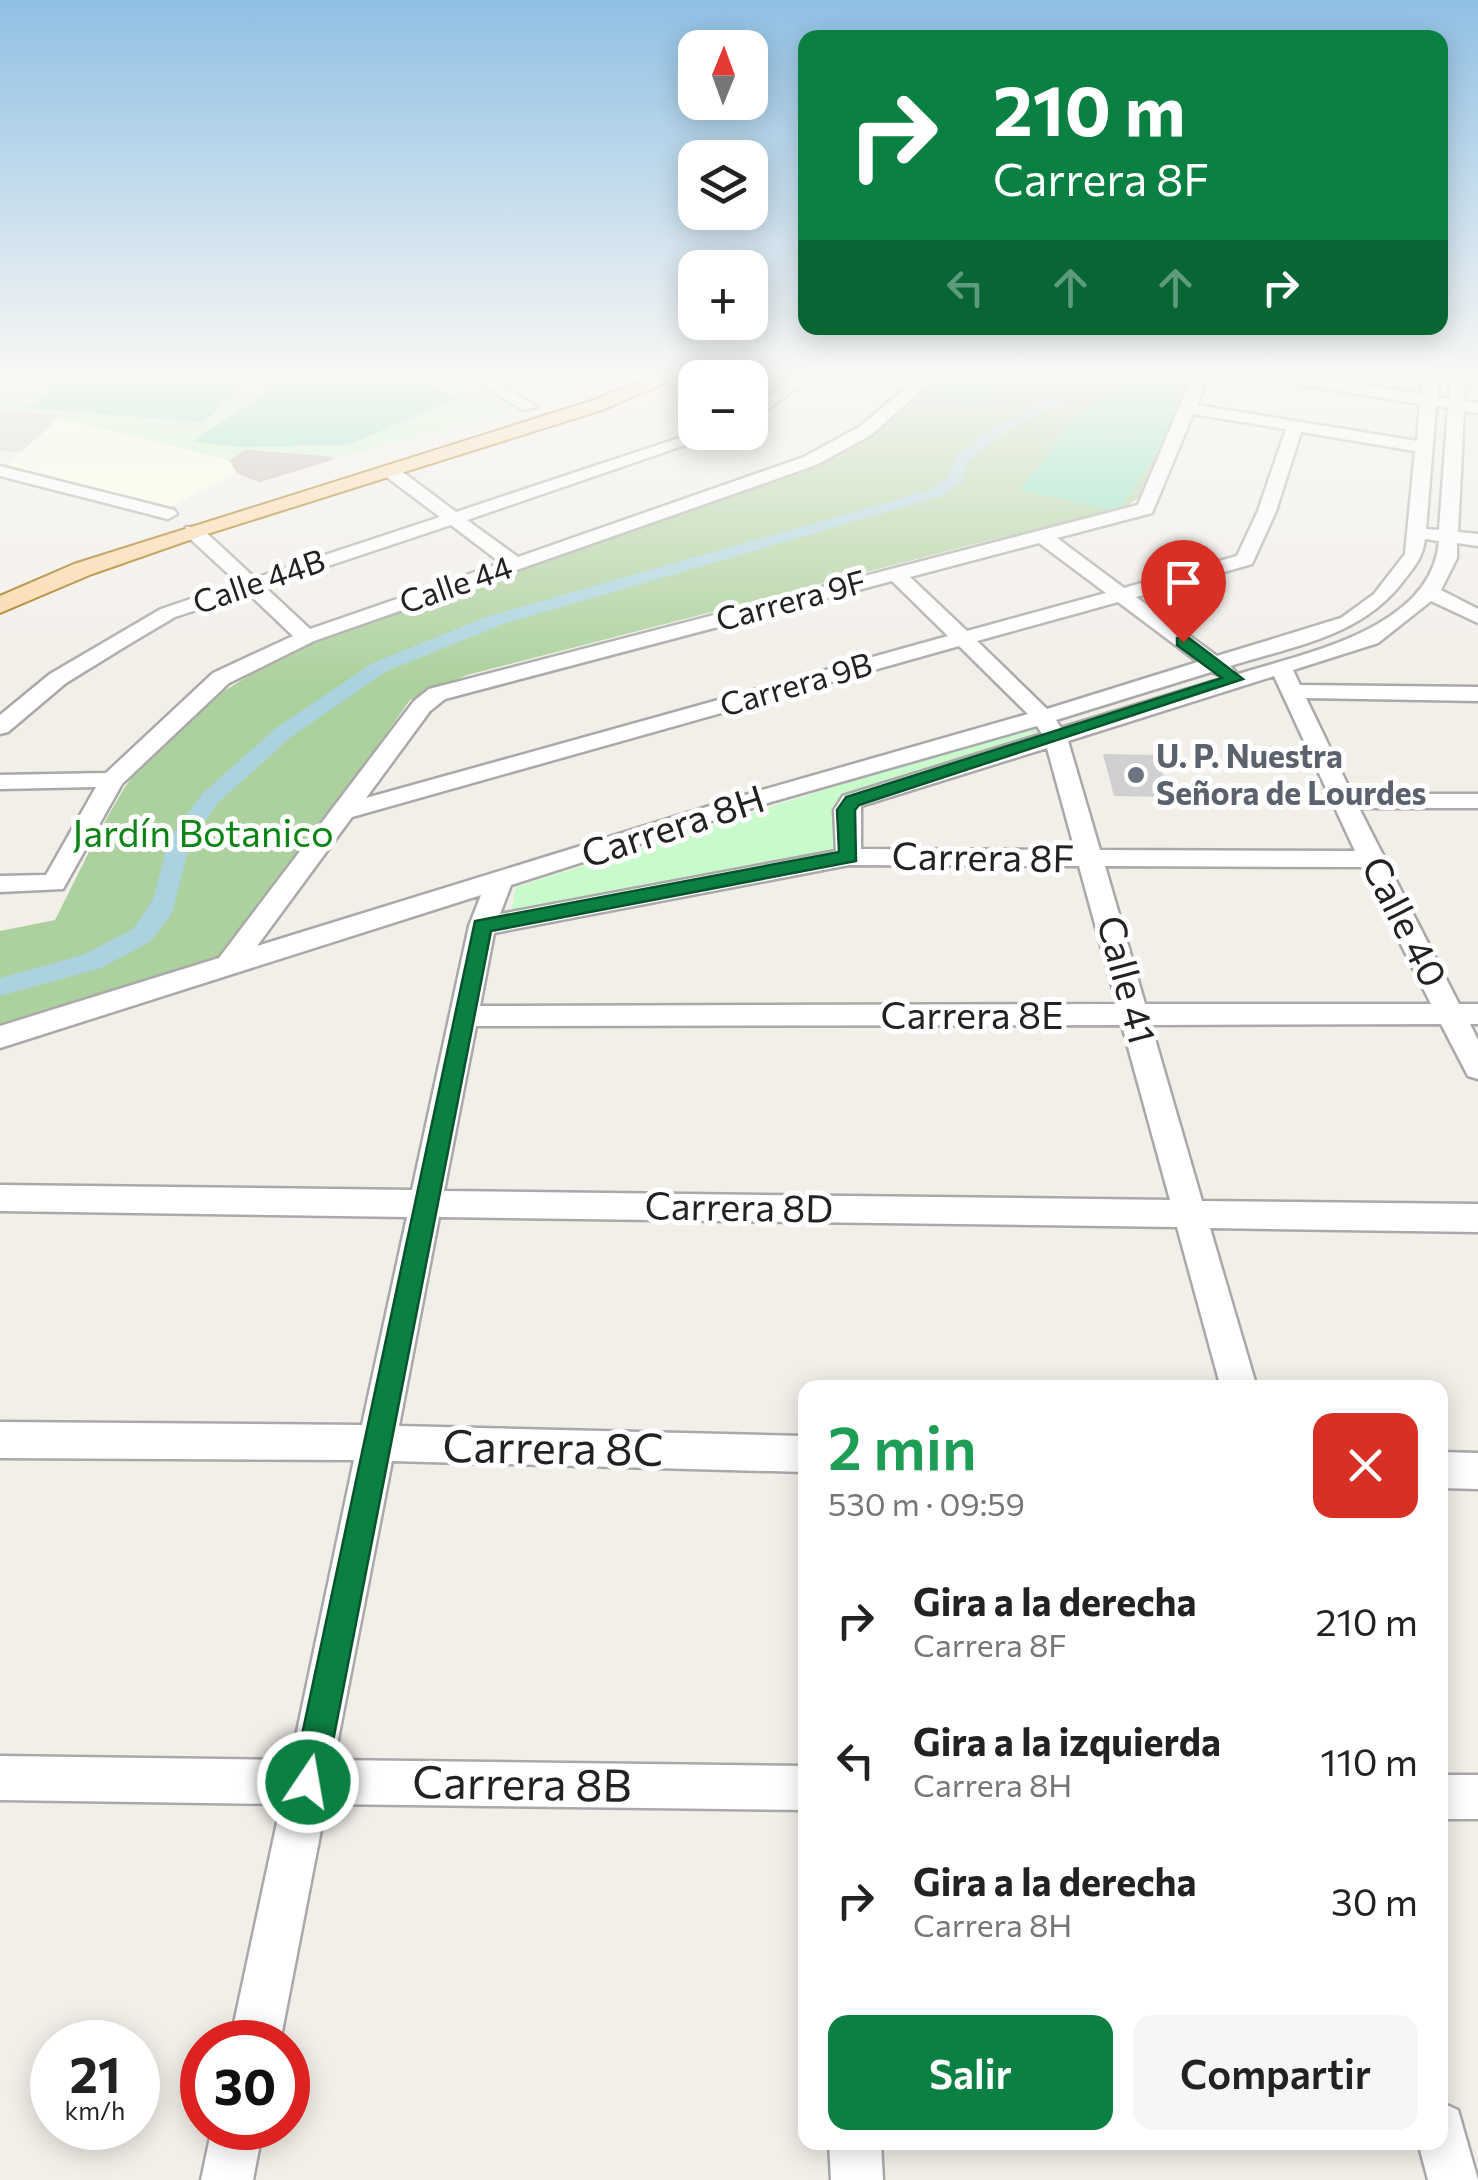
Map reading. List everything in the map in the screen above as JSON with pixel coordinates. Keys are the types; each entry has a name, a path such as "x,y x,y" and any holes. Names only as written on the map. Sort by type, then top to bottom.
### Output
{"main road":[{"path":"0,606 83,569 186,515 301,479"},
{"path":"0,580 114,534 354,479"}],"street":[{"path":"27,479 186,515 250,584 307,637"},
{"path":"400,479 514,564"},
{"name":"Calle 44B","path":"0,728 20,706 93,656 168,614 573,479"},
{"name":"Calle 44","path":"0,884 54,883 112,780 189,704 222,678 307,637 757,479"},
{"name":"Carrera 9F","path":"346,811 422,706 436,694 1146,509 1160,479"},
{"name":"Carrera 9B","path":"346,811 1246,560 1278,479"},
{"path":"1421,479 1416,532 1478,540"},
{"path":"1458,479 1447,558 1430,592 1478,616"},
{"path":"0,496 32,480"},
{"name":"Carrera 8H","path":"849,857 846,810 852,801 1215,664 1348,622 1381,598 1414,554 1416,532"},
{"path":"1042,536 1235,679"},
{"name":"Calle 41","path":"896,574 1050,727 1092,859 1238,1380"},
{"name":"Carrera 8H","path":"0,1038 764,797 1235,679 1371,639 1430,592"},
{"name":"Calle 40","path":"1280,666 1371,859 1464,1014 1478,1068"},
{"path":"1292,691 1478,694"},
{"path":"0,782 112,780"},
{"path":"1344,800 1478,802"},
{"path":"228,966 346,811"},
{"name":"Carrera 8F","path":"482,926 849,857 1371,859"},
{"path":"259,2020 482,926 499,882"},
{"name":"Carrera 8E","path":"466,1016 1464,1014"},
{"name":"Carrera 8D","path":"0,1198 1478,1218"},
{"name":"Carrera 8C","path":"0,1440 378,1443 798,1454"},
{"path":"1448,1470 1478,1471"},
{"name":"Carrera 8B","path":"0,1778 798,1788"},
{"path":"1448,1797 1478,1797"},
{"path":"227,2180 233,2150"},
{"path":"855,2150 857,2180"},
{"path":"1446,2150 1454,2180"}],"shaded area":[{"path":"55,479 225,479 170,507"},
{"name":"U. P. Nuestra Señora de Lourdes","path":"1103,754 1157,755 1170,797 1114,796"}],"green space":[{"name":"Jardín Botanico","path":"774,479 1148,479 1140,497 1121,510 467,675 410,700 227,958 0,1027 0,931 55,920 119,797 136,771 178,726 228,689 309,645"},
{"path":"1029,479 1140,479 1119,511 1020,490"},
{"path":"1037,723 1045,729 850,797 843,852 511,914 516,887"}],"waterway":[{"path":"0,987 92,962 142,935 160,913 180,839 211,797 284,732 380,667 496,620 849,520 936,493 956,479"}],"place":[{"name":"U. P. Nuestra Señora de Lourdes","path":"1136,775"}],"route":[{"path":"308,1782 482,926 849,857 846,810 852,801 1235,679 1183,642"}]}
